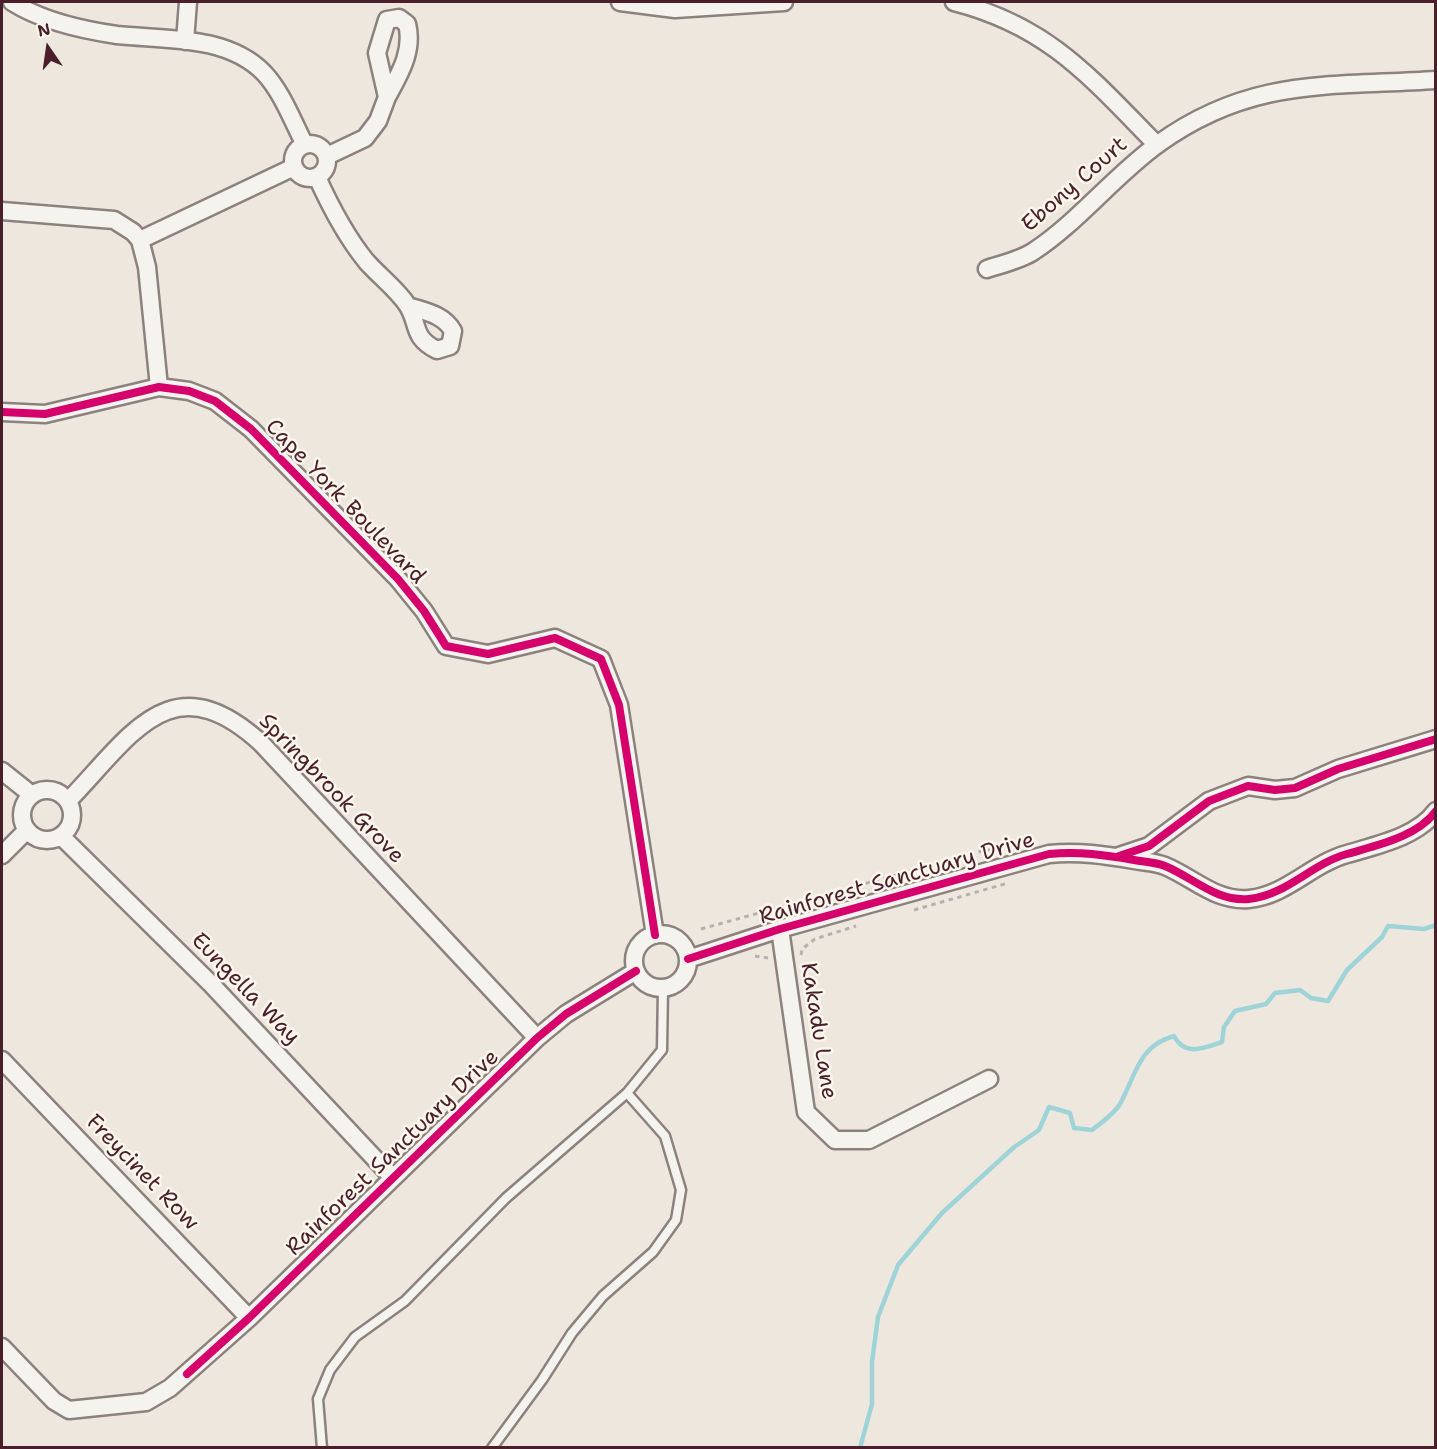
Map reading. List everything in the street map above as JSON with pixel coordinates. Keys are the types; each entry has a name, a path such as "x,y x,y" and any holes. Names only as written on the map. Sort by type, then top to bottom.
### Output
{"street":[{"path":"12,2 76,27 114,34 206,43 228,50 263,72 274,85 305,145"},
{"path":"185,41 188,2"},
{"path":"620,2 675,9 784,2"},
{"path":"954,2 987,10 1041,37 1072,60 1156,145"},
{"name":"Ebony Court","path":"987,269 1033,252 1156,145 1218,109 1255,95 1297,87 1436,80"},
{"path":"327,156 352,145 374,130 387,97"},
{"path":"305,145 318,146 327,156 326,168 317,177 305,178 294,167 294,154 305,145"},
{"path":"140,240 294,167"},
{"path":"317,177 335,218 349,238 367,262 408,306"},
{"path":"2,211 114,220 140,240 147,267 159,387 45,414 2,412"},
{"name":"Cape York Boulevard","path":"159,387 189,391 215,401 251,429 398,579 424,611 446,646 488,654 555,638 601,659 619,705 655,935"},
{"name":"Springbrook Grove","path":"68,801 138,728 154,716 168,708 186,706 219,713 241,726 261,743 537,1038"},
{"name":"Rainforest Sanctuary Drive","path":"1119,856 1149,846 1209,801 1248,786 1275,790 1295,788 1338,769 1436,739"},
{"path":"2,771 32,795"},
{"path":"51,790 68,801 72,817 69,827 61,836 43,840 27,830 22,811 32,795 51,790"},
{"name":"Rainforest Sanctuary Drive","path":"688,960 780,929 1048,854 1077,851 1119,856 1165,866 1214,893 1247,899 1272,895 1298,881 1324,862 1402,835 1430,818 1436,810"},
{"path":"2,855 27,830"},
{"name":"Eungella Way","path":"61,836 211,984 393,1178"},
{"name":"Kakadu Lane","path":"780,929 806,1112 834,1140 869,1140 990,1079"},
{"path":"655,935 675,938 682,944 688,960 687,969 679,981 663,988 646,984 636,972 634,962 637,948 643,941 655,935"},
{"name":"Rainforest Sanctuary Drive","path":"2,1347 54,1401 69,1410 117,1407 146,1402 170,1388 249,1318 537,1038 566,1014 636,972"},
{"name":"Freycinet Row","path":"2,1060 249,1318"}],"lane":[{"path":"322,1448 318,1399 330,1370 355,1337 405,1301 506,1198 627,1093 662,1050 663,988"},
{"path":"492,1448 542,1380 572,1333 603,1296 653,1252 676,1220 681,1190 665,1136 627,1093"}],"path":[{"path":"701,929 986,850 1010,849"},
{"path":"905,910 1011,882"},
{"path":"801,960 802,949 815,939 860,924"},
{"path":"750,957 758,955 773,963"}],"waterway":[{"path":"860,1448 872,1404 872,1362 878,1317 898,1265 942,1213 1013,1148 1039,1130 1049,1107 1070,1113 1074,1128 1092,1130 1117,1108 1145,1054 1162,1041 1174,1036 1178,1043 1189,1049 1208,1047 1222,1042 1224,1027 1235,1011 1266,1004 1275,993 1300,990 1311,998 1328,1001 1347,970 1382,937 1388,926 1424,929 1436,925"}],"cycle path":[{"path":"2,412 45,414 159,387 189,391 215,401 251,429 398,579 424,611 446,646 488,654 555,638 601,659 619,705 655,935"},
{"path":"1119,856 1149,846 1209,801 1248,786 1275,790 1295,788 1338,769 1436,739"},
{"path":"688,959 780,929 1049,854 1092,854 1154,863 1176,871 1226,897 1249,899 1275,892 1334,859 1407,834 1428,820 1436,811"},
{"path":"187,1374 249,1318 537,1038 566,1014 636,971"}]}
